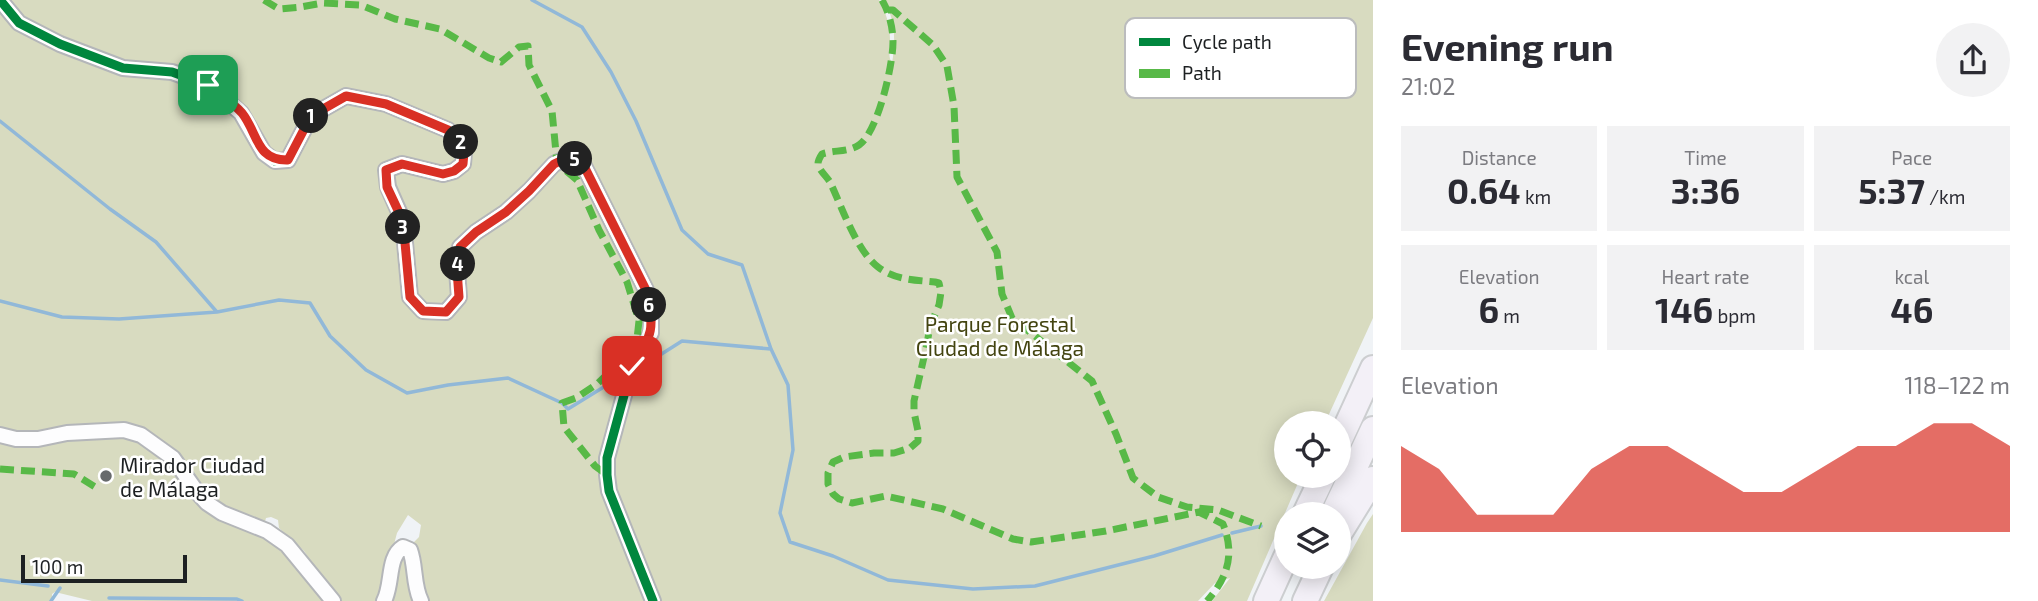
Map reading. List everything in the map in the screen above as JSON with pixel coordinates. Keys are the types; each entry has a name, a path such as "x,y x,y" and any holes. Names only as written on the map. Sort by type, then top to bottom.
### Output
{"highway":[{"path":"1351,416 1373,368"},
{"path":"1339,502 1373,429"},
{"path":"1351,515 1373,479"},
{"path":"1266,601 1276,579"},
{"path":"1293,601 1303,579"},
{"path":"1305,601 1315,579"}],"street":[{"path":"0,0 19,23 60,44 123,68 172,72 208,85 242,113 264,153 275,161 288,160 311,116 346,96 386,104 448,130 462,143 464,152 463,164 454,171 443,174 402,164 386,170 387,187 403,221 410,297 423,311 446,312 459,297 457,270 460,247 476,232 506,212 554,164 569,157 584,166 646,290 651,311 651,332 632,366 607,458 607,475 609,491 653,601"},
{"path":"0,435 16,439 38,439 67,433 124,430 141,435 173,457 207,503 222,513 267,531 287,545 333,601"},
{"path":"384,601 391,584 393,559 396,551 403,547 410,550 413,557 413,573 421,601"}],"green space":[{"name":"Parque Forestal Ciudad de Málaga","path":"0,0 879,0 886,14 892,63 894,31 884,0 1373,0 1373,318 1330,411 1274,411 1274,488 1296,488 1290,502 1274,502 1274,538 1247,601 1212,601 1230,578 1215,583 1198,601 658,601 603,462 649,601 429,601 424,596 418,552 413,543 419,537 421,525 408,515 397,533 379,601 337,601 304,551 279,528 278,520 271,517 266,518 262,532 278,543 329,601 92,601 55,592 52,594 52,601 0,601"},
{"path":"1373,514 1373,601 1324,601 1336,579 1351,579 1351,552"},
{"path":"403,554 408,557 418,601 388,601 398,564"}],"waterway":[{"path":"532,0 582,27 611,72 636,121 682,230 708,254 742,265 771,349 788,385 793,450 780,513 790,542 833,556 888,580 973,589 1035,586 1154,556 1222,535"},
{"path":"0,121 110,209 156,242 216,311"},
{"path":"0,301 62,317 119,319 217,312 279,300 310,303 330,336 366,370 407,393 508,378 562,403 568,409 620,377"},
{"path":"638,369 682,341 771,349"},
{"path":"1232,533 1261,526"},
{"path":"0,580 48,586"},
{"path":"51,601 60,588"},
{"path":"109,598 242,601"}],"marked path":[{"path":"264,0 279,9 323,3 361,5 395,19 440,29 489,58 501,62 519,47 528,46 529,65 552,111 557,163 577,180 599,230 627,282 639,321 637,339 617,365 597,384 576,398 562,403 564,427 595,466 607,475"},
{"path":"882,0 890,20 893,42 887,81 878,113 866,138 859,145 822,154 818,164 830,182 856,239 870,259 878,267 898,277 939,283 941,292 930,326 914,401 918,441 910,448 894,453 844,457 833,462 828,473 828,484 833,494 852,503 886,496 943,509 1013,539 1031,542 1106,531 1199,512 1223,524 1229,545 1224,574 1207,601"},
{"path":"888,10 893,10 933,45 947,66 954,106 957,177 997,252 1002,294 1012,318 1092,381 1133,478 1158,497 1187,507 1218,510 1261,526"},
{"path":"0,469 74,474 97,488"}],"cycle path":[{"path":"0,0 19,23 60,44 123,68 172,72 208,85 241,113 264,153 275,161 288,160 311,116 346,96 386,104 448,130 462,143 464,152 463,164 454,171 443,174 402,164 386,170 388,187 403,221 410,297 423,311 446,312 459,297 457,270 460,247 476,232 506,212 554,164 569,157 584,166 646,290 651,311 651,333 632,366 607,458 607,475 609,491 653,601"}],"place":[{"name":"Mirador Ciudad de Málaga","path":"106,476"}],"route":[{"path":"208,85 242,113 264,153 275,161 288,160 311,116 346,96 386,104 448,130 462,143 463,164 454,171 443,174 402,164 386,170 387,187 403,221 410,297 423,311 446,312 459,297 457,270 460,247 476,232 506,212 554,164 569,157 576,159 584,166 646,290 651,311 651,332 632,366"}]}
